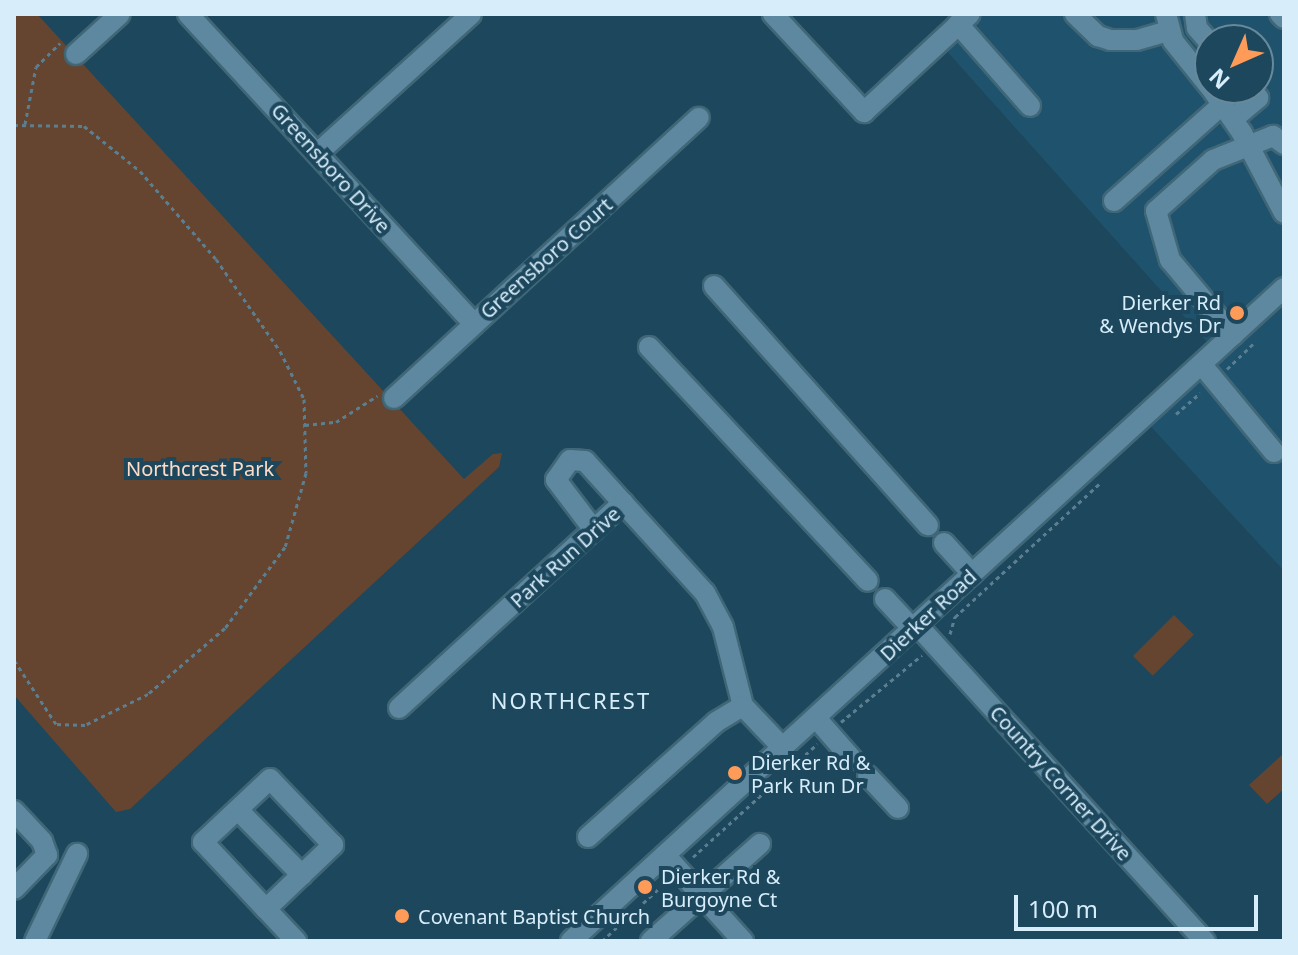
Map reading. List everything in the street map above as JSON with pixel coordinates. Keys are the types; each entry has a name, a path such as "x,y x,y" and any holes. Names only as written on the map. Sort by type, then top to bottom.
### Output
{"street":[{"path":"76,54 120,14"},
{"name":"Greensboro Drive","path":"188,14 319,152 474,324"},
{"path":"319,152 471,14"},
{"path":"773,14 864,112 964,19 1030,106"},
{"path":"1075,14 1098,36 1122,42 1168,23 1194,62"},
{"path":"1114,201 1215,104"},
{"path":"1222,104 1248,144 1284,213"},
{"name":"Greensboro Court","path":"394,398 699,118"},
{"path":"1233,335 1170,260 1156,211 1213,160 1273,136 1284,144"},
{"path":"714,286 928,525"},
{"name":"Dierker Road","path":"571,941 1284,288"},
{"path":"649,347 868,581"},
{"path":"1202,365 1274,452"},
{"path":"594,530 556,480 570,460 585,461 623,503"},
{"name":"Park Run Drive","path":"399,708 623,503 710,602 723,627 743,706 783,748"},
{"path":"944,543 972,574"},
{"name":"Country Corner Drive","path":"885,599 915,627 1205,941"},
{"path":"588,837 716,722 743,706"},
{"path":"816,718 852,759"},
{"path":"868,776 898,808"},
{"path":"266,909 333,845 270,779 203,842 296,941"},
{"path":"14,811 46,847 47,855 14,889"},
{"path":"239,811 302,875"},
{"path":"651,941 760,844"},
{"path":"35,941 77,854"},
{"path":"665,855 743,941"}],"path":[{"path":"25,124 36,67 63,41 76,54"},
{"path":"14,125 84,126 140,171 216,259 280,351 304,399 306,473 285,547 225,628 148,694 85,725 56,724 14,660"},
{"path":"305,425 336,422 376,396 394,398"}],"shaded area":[{"path":"978,14 1284,14 1284,571 1143,418 1215,351 944,48"}],"green space":[{"name":"Northcrest Park","path":"14,14 37,14 464,479 493,454 502,453 499,467 130,809 116,812 14,695"},
{"path":"1174,615 1194,635 1153,676 1133,656"},
{"path":"1284,753 1284,789 1267,804 1249,785"}],"place":[{"name":"Dierker Rd & Wendys Dr","path":"1237,313"},
{"name":"Dierker Rd & Park Run Dr","path":"735,773"},
{"name":"Dierker Rd & Burgoyne Ct","path":"645,887"},
{"name":"Covenant Baptist Church","path":"402,916"}],"district":[{"name":"NORTHCREST","path":"571,701"}]}
